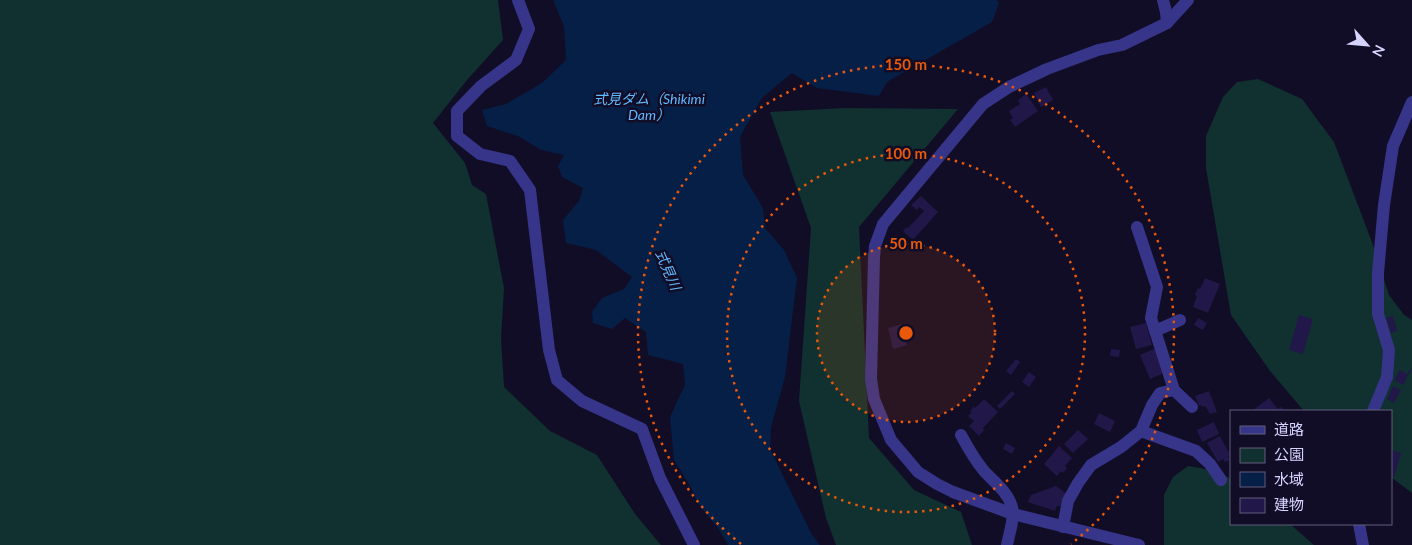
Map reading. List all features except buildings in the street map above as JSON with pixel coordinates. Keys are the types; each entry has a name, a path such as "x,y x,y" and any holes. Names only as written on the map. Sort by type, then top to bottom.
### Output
{"street":[{"path":"518,0 529,29 516,60 481,86 457,111 457,136 480,154 510,161 530,190 549,350 557,380 582,401 642,429 660,478 694,545"},
{"path":"1166,12 1175,0"},
{"path":"1139,545 1013,514 953,492 918,472 892,440 874,399 871,379 875,246 883,224 984,104 1009,87 1047,69 1098,50 1122,45 1166,12 1188,0"},
{"path":"1373,410 1387,377 1389,350 1378,314 1378,273 1384,205 1393,146 1412,102"},
{"path":"1137,227 1157,287 1151,318 1174,390 1192,407"},
{"path":"1155,331 1180,320"},
{"path":"1063,526 1068,502 1078,482 1091,464 1121,447 1141,431 1152,404 1160,393 1174,390"},
{"path":"1141,431 1196,451 1210,464 1221,480"},
{"path":"961,435 979,464 1005,492 1012,507 1013,514 1007,545"},
{"path":"1360,525 1363,545"}],"green space":[{"path":"0,0 498,0 503,40 467,80 433,123 465,163 472,185 486,194 504,288 501,338 504,387 550,431 597,455 635,514 661,545 0,545"},
{"path":"1258,79 1302,99 1334,142 1373,245 1389,295 1404,315 1412,320 1412,493 1392,478 1392,410 1303,410 1270,371 1231,315 1206,168 1206,136 1223,97 1237,82"},
{"path":"845,108 958,109 859,227 869,438 914,490 961,512 972,545 836,545 826,518 799,401 811,228 770,112"},
{"path":"1188,466 1217,471 1230,478 1230,525 1291,525 1314,545 1164,545 1164,495 1173,477"}],"water":[{"name":"式見ダム（Shikimi Dam）","path":"553,0 996,0 999,3 992,22 887,82 879,96 817,88 792,73 762,98 740,137 743,175 763,208 765,228 784,250 797,278 785,377 771,427 770,449 811,533 820,545 728,545 720,531 700,506 674,460 670,417 685,385 683,364 648,355 646,332 625,318 612,329 593,323 592,312 602,298 624,289 632,277 596,250 566,243 563,220 579,201 583,188 562,177 558,166 564,155 541,150 520,137 487,126 482,110 506,104 542,83 566,60 564,26"}],"water label":[{"name":"式見川","path":"668,270"}]}
